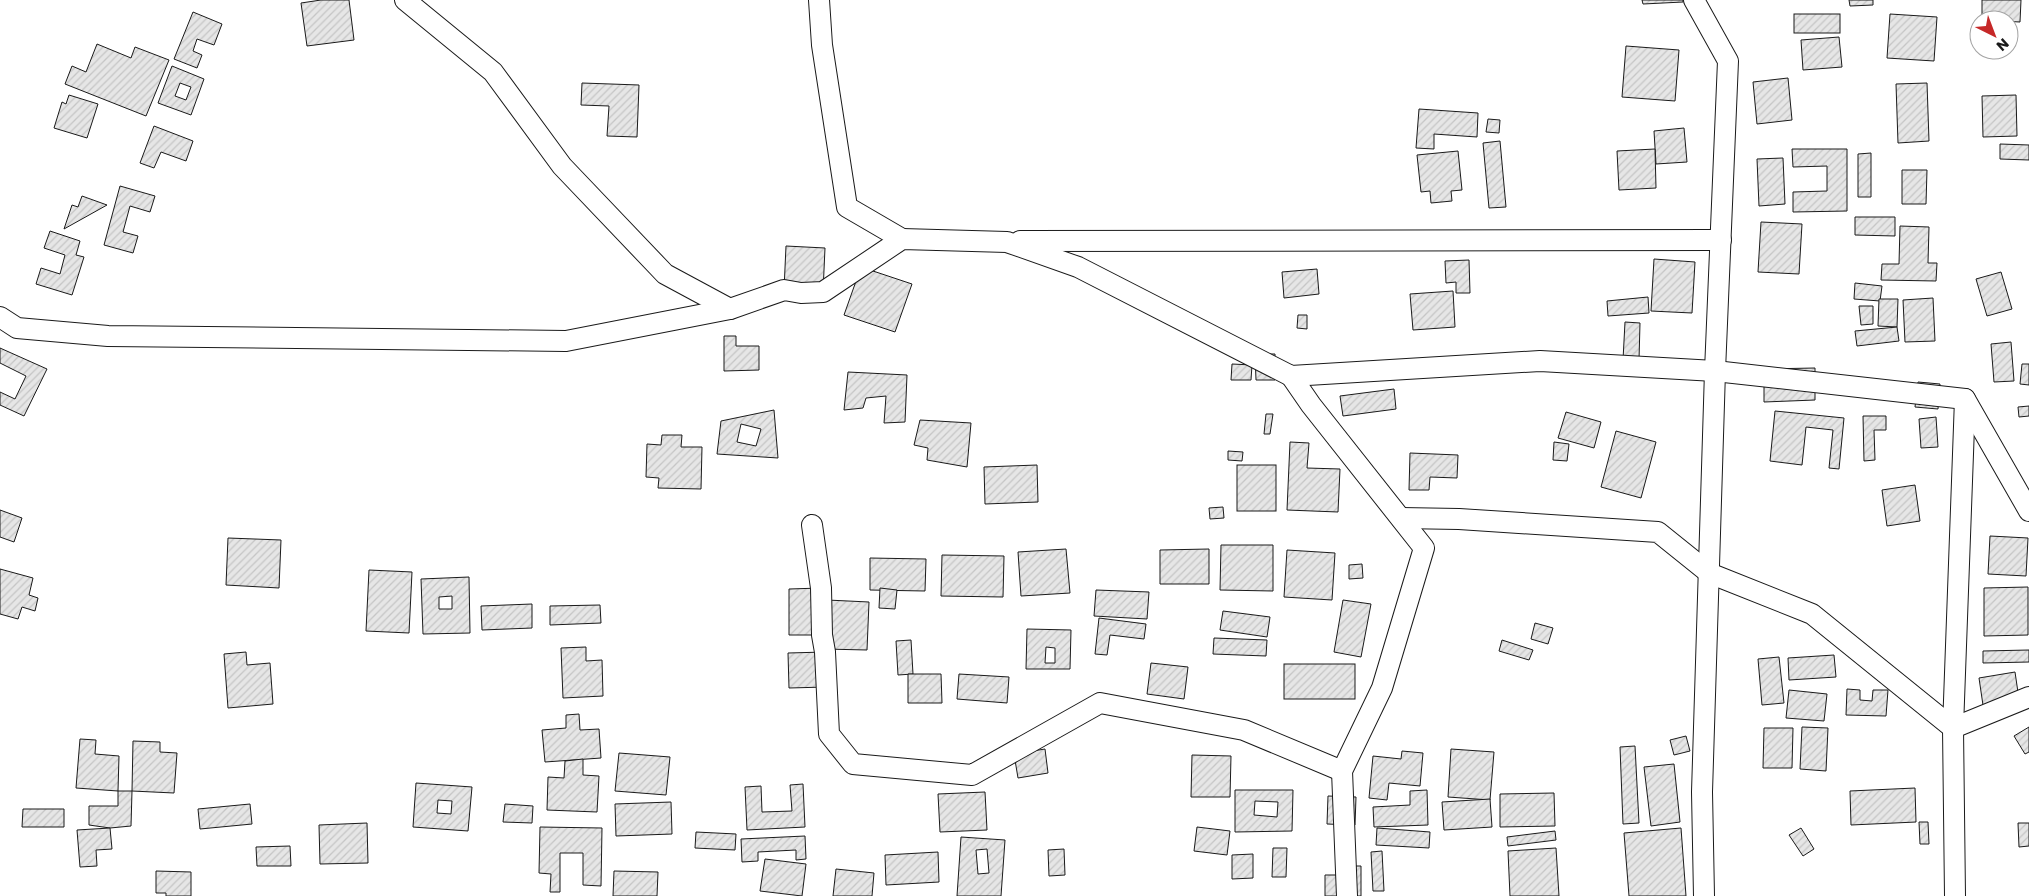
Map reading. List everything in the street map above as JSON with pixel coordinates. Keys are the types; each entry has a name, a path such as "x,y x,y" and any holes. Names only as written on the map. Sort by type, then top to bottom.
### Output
{"street":[{"path":"405,0 493,72 562,166 665,274 730,309"},
{"path":"819,0 822,45 847,207 902,239 1007,242 1721,240"},
{"path":"1694,0 1728,60 1715,371 1702,792 1704,896"},
{"path":"0,317 17,328 108,336 566,341 730,309 784,290 801,293 823,292 902,239"},
{"path":"1007,242 1078,267 1291,376 1311,405 1424,548 1382,688 1342,771 1347,896"},
{"path":"1291,376 1540,361 1715,371 1965,399"},
{"path":"1965,399 2029,511"},
{"path":"1955,896 1953,728 1965,399"},
{"path":"1401,518 1458,519 1658,532 1709,573 1812,614 1953,728"},
{"path":"812,525 821,588 822,635 825,652 829,734 853,764 972,775 1100,703 1244,730 1342,771"},
{"path":"1953,728 2029,697"}],"building":[{"path":"321,0 349,0 354,40 307,46 301,3"},
{"path":"1642,0 1683,0 1683,2 1643,4"},
{"path":"1849,0 1873,0 1873,5 1850,6"},
{"path":"1982,0 2021,0 2020,22 2019,10 1982,10"},
{"path":"193,12 222,24 214,45 197,39 193,51 202,55 197,68 174,59"},
{"path":"1794,14 1840,14 1840,33 1794,33"},
{"path":"1890,14 1937,17 1934,61 1887,58"},
{"path":"1839,37 1842,67 1803,70 1801,40"},
{"path":"97,44 131,58 135,47 169,60 146,116 65,84 72,66 86,72"},
{"path":"1626,46 1679,50 1675,101 1622,97"},
{"path":"172,66 204,79 191,115 158,103","holes":["180,83 191,87 186,100 175,96"]},
{"path":"1788,78 1792,120 1757,124 1753,82"},
{"path":"582,83 639,85 637,137 607,136 609,106 581,105"},
{"path":"1927,83 1929,141 1898,143 1896,84"},
{"path":"69,95 98,104 87,138 54,128 62,102 66,104"},
{"path":"2016,95 2017,136 1983,137 1982,96"},
{"path":"1419,109 1478,113 1477,137 1434,134 1434,149 1416,148"},
{"path":"1488,119 1500,120 1499,133 1486,132"},
{"path":"154,126 193,141 186,161 161,152 154,168 140,163"},
{"path":"1684,128 1687,162 1656,164 1654,131"},
{"path":"1500,141 1506,207 1489,208 1483,143"},
{"path":"2000,144 2029,145 2029,160 2000,159"},
{"path":"1655,149 1656,188 1619,190 1617,151"},
{"path":"1792,149 1847,149 1847,211 1793,212 1793,192 1827,191 1827,166 1793,167"},
{"path":"1458,151 1462,190 1451,191 1452,201 1431,203 1430,191 1421,192 1417,155"},
{"path":"1871,153 1871,197 1858,197 1858,154"},
{"path":"1783,158 1785,204 1759,206 1757,159"},
{"path":"1902,170 1927,170 1926,204 1902,204"},
{"path":"120,186 155,196 150,212 130,206 123,232 138,236 133,253 104,245"},
{"path":"82,196 107,205 64,229 72,205 78,207"},
{"path":"1855,217 1895,217 1895,236 1855,235"},
{"path":"1761,222 1802,224 1799,274 1758,272"},
{"path":"1900,226 1929,227 1928,263 1937,263 1936,281 1881,280 1882,264 1899,264"},
{"path":"50,231 80,241 76,255 84,257 72,295 36,284 41,268 60,274 65,255 44,248"},
{"path":"786,246 825,248 823,292 784,290"},
{"path":"1654,259 1695,262 1692,313 1651,311"},
{"path":"1469,260 1470,293 1456,293 1456,282 1446,283 1445,261"},
{"path":"861,267 912,284 895,332 844,315"},
{"path":"1317,269 1319,294 1284,298 1282,272"},
{"path":"2001,272 2012,309 1987,316 1976,279"},
{"path":"1855,283 1882,286 1880,301 1854,299"},
{"path":"1453,291 1455,327 1413,330 1410,294"},
{"path":"1648,297 1649,313 1608,316 1607,301"},
{"path":"1933,298 1935,341 1905,342 1903,300"},
{"path":"1879,299 1898,299 1897,327 1878,326"},
{"path":"1859,306 1873,306 1873,324 1861,325"},
{"path":"1298,315 1307,315 1307,329 1297,328"},
{"path":"1625,322 1640,323 1639,360 1623,360"},
{"path":"1897,327 1899,341 1857,346 1855,331"},
{"path":"724,336 736,336 736,346 759,346 759,370 724,371"},
{"path":"2011,342 2014,381 1994,382 1991,344"},
{"path":"0,348 47,369 24,416 0,405 0,392 15,399 26,376 0,363"},
{"path":"1255,354 1275,354 1275,380 1256,380"},
{"path":"1232,364 1252,365 1251,380 1231,380"},
{"path":"2022,364 2029,364 2029,385 2020,384"},
{"path":"1815,368 1815,400 1764,402 1764,369"},
{"path":"848,372 907,375 905,422 884,423 886,396 866,398 863,408 844,410"},
{"path":"1918,382 1940,384 1938,409 1915,407"},
{"path":"1394,389 1396,409 1343,416 1340,396"},
{"path":"2029,406 2029,416 2019,417 2018,407"},
{"path":"774,410 778,458 717,454 721,421","holes":["741,424 761,429 756,446 737,442"]},
{"path":"1775,411 1844,418 1839,469 1829,468 1833,430 1806,427 1802,465 1770,461"},
{"path":"1566,412 1601,422 1594,448 1558,438"},
{"path":"1266,414 1273,414 1270,434 1264,434"},
{"path":"1863,416 1886,416 1886,430 1874,430 1875,460 1864,461"},
{"path":"1936,417 1938,447 1921,448 1919,419"},
{"path":"920,420 971,423 967,467 927,460 928,448 914,445"},
{"path":"1616,431 1656,442 1641,498 1601,487"},
{"path":"662,435 682,435 681,447 702,447 701,489 658,488 659,478 646,477 647,444 661,445"},
{"path":"1290,442 1309,443 1307,468 1340,469 1338,512 1287,510"},
{"path":"1554,442 1569,444 1567,461 1553,460"},
{"path":"1228,451 1243,452 1242,461 1228,460"},
{"path":"1410,453 1458,455 1457,478 1430,477 1429,490 1409,490"},
{"path":"1037,465 1038,502 985,504 984,467"},
{"path":"1237,465 1276,465 1276,511 1237,511"},
{"path":"1915,485 1920,521 1887,526 1882,490"},
{"path":"1223,507 1224,518 1210,519 1209,508"},
{"path":"0,510 22,518 14,542 0,537"},
{"path":"1990,536 2028,538 2026,576 1988,574"},
{"path":"228,538 281,540 279,588 226,585"},
{"path":"1221,545 1273,545 1273,591 1220,590"},
{"path":"1066,549 1070,593 1021,596 1018,552"},
{"path":"1209,549 1209,584 1160,584 1160,550"},
{"path":"1287,550 1335,553 1332,600 1284,597"},
{"path":"942,555 1004,556 1003,597 941,596"},
{"path":"870,558 926,559 925,591 870,590"},
{"path":"1362,564 1363,578 1349,579 1349,565"},
{"path":"0,569 33,578 29,595 38,598 35,611 22,607 18,619 0,614"},
{"path":"369,570 412,572 409,633 366,631"},
{"path":"469,577 470,633 423,634 421,579","holes":["452,596 452,609 439,609 439,597"]},
{"path":"2028,587 2028,635 1984,636 1984,588"},
{"path":"821,588 822,635 789,635 789,589"},
{"path":"880,588 897,590 895,609 879,608"},
{"path":"1096,590 1149,592 1147,619 1094,616"},
{"path":"827,600 869,602 867,650 824,649"},
{"path":"1343,600 1371,604 1361,657 1334,652"},
{"path":"532,604 532,628 482,630 481,606"},
{"path":"600,605 601,623 550,625 550,606"},
{"path":"1223,611 1270,617 1267,637 1220,630"},
{"path":"1099,618 1146,624 1144,639 1110,635 1107,655 1095,654"},
{"path":"1535,623 1553,628 1548,644 1531,639"},
{"path":"1027,629 1071,630 1070,669 1026,669","holes":["1046,647 1055,648 1055,663 1045,663"]},
{"path":"1214,638 1267,640 1266,656 1213,654"},
{"path":"911,640 913,674 898,675 896,641"},
{"path":"1502,640 1533,650 1529,660 1499,651"},
{"path":"586,647 586,661 602,660 603,696 563,698 561,648"},
{"path":"2029,650 2029,662 1983,663 1983,651"},
{"path":"246,652 247,665 270,663 273,704 228,708 224,654"},
{"path":"825,652 826,687 789,688 788,653"},
{"path":"1834,655 1836,677 1789,680 1788,658"},
{"path":"1779,657 1784,703 1762,705 1758,659"},
{"path":"1151,663 1188,667 1184,699 1147,694"},
{"path":"1284,664 1355,664 1355,699 1284,699"},
{"path":"2015,672 2020,706 1984,712 1979,678"},
{"path":"908,674 941,674 942,703 908,703"},
{"path":"959,674 1009,677 1007,703 957,699"},
{"path":"1847,689 1860,690 1860,700 1872,701 1873,690 1888,690 1886,716 1846,715"},
{"path":"1789,690 1827,694 1824,721 1786,718"},
{"path":"579,714 580,730 599,729 601,758 545,762 542,730 566,728 566,715"},
{"path":"1802,727 1828,728 1826,771 1800,769"},
{"path":"2029,727 2029,752 2025,754 2014,736"},
{"path":"1764,728 1793,728 1792,768 1763,768"},
{"path":"1686,736 1690,751 1674,755 1670,740"},
{"path":"80,739 96,740 95,754 119,756 118,791 76,788"},
{"path":"133,741 160,742 160,752 177,753 174,793 132,791"},
{"path":"1635,746 1639,823 1623,824 1620,747"},
{"path":"1045,749 1048,773 1018,778 1014,754"},
{"path":"1451,749 1494,752 1490,800 1448,797"},
{"path":"1402,751 1423,753 1420,786 1389,783 1387,800 1369,798 1373,756 1401,759"},
{"path":"619,753 670,757 666,795 615,791"},
{"path":"1192,755 1231,756 1230,797 1191,797"},
{"path":"583,759 583,775 599,776 597,812 547,810 548,777 564,778 565,761"},
{"path":"1674,764 1680,822 1651,826 1644,767"},
{"path":"416,783 472,787 468,831 413,827","holes":["438,800 452,801 451,814 437,813"]},
{"path":"803,784 805,827 747,830 745,787 761,786 762,812 792,811 790,785"},
{"path":"1915,788 1916,822 1851,825 1850,791"},
{"path":"1235,790 1293,790 1292,831 1235,832","holes":["1255,801 1278,802 1277,817 1254,815"]},
{"path":"1427,790 1428,825 1374,827 1373,807 1410,805 1410,791"},
{"path":"118,791 132,791 131,826 110,828 89,825 89,806 118,806"},
{"path":"985,792 987,830 940,832 938,794"},
{"path":"1554,793 1555,826 1500,827 1500,794"},
{"path":"1328,796 1356,797 1355,825 1327,824"},
{"path":"1490,799 1492,827 1444,830 1442,802"},
{"path":"671,802 672,834 616,836 615,804"},
{"path":"250,804 252,824 200,829 198,809"},
{"path":"505,804 533,806 532,823 503,822"},
{"path":"23,809 64,809 64,827 22,827"},
{"path":"1919,822 1928,822 1929,844 1920,844"},
{"path":"367,823 368,863 320,864 319,825"},
{"path":"2018,823 2029,823 2029,846 2019,847"},
{"path":"540,827 602,828 601,886 583,885 583,853 560,853 560,892 550,892 551,874 539,873"},
{"path":"1197,827 1230,831 1227,855 1194,851"},
{"path":"110,828 112,849 96,850 97,866 80,867 77,830"},
{"path":"1377,828 1430,832 1429,848 1376,845"},
{"path":"1681,828 1686,896 1629,896 1624,833"},
{"path":"1801,828 1814,849 1803,856 1789,835"},
{"path":"1555,831 1556,840 1508,846 1507,837"},
{"path":"696,832 736,834 735,850 695,848"},
{"path":"805,836 806,859 796,860 796,850 758,852 758,861 742,862 741,839"},
{"path":"961,837 1005,840 1001,896 957,896","holes":["987,849 989,873 978,874 976,850"]},
{"path":"290,846 291,866 257,866 256,847"},
{"path":"1273,848 1287,848 1286,877 1272,877"},
{"path":"1556,848 1559,896 1510,896 1508,851"},
{"path":"1064,849 1065,875 1049,876 1048,850"},
{"path":"1382,851 1384,891 1373,891 1371,852"},
{"path":"938,852 939,882 886,885 885,855"},
{"path":"1253,854 1253,878 1232,879 1232,855"},
{"path":"765,859 806,864 802,896 760,891"},
{"path":"1339,866 1361,866 1361,896 1325,896 1325,875 1339,875"},
{"path":"836,869 874,873 872,896 833,896"},
{"path":"156,871 191,872 191,896 166,896 166,893 156,893"},
{"path":"614,871 658,872 657,896 613,896"}]}
